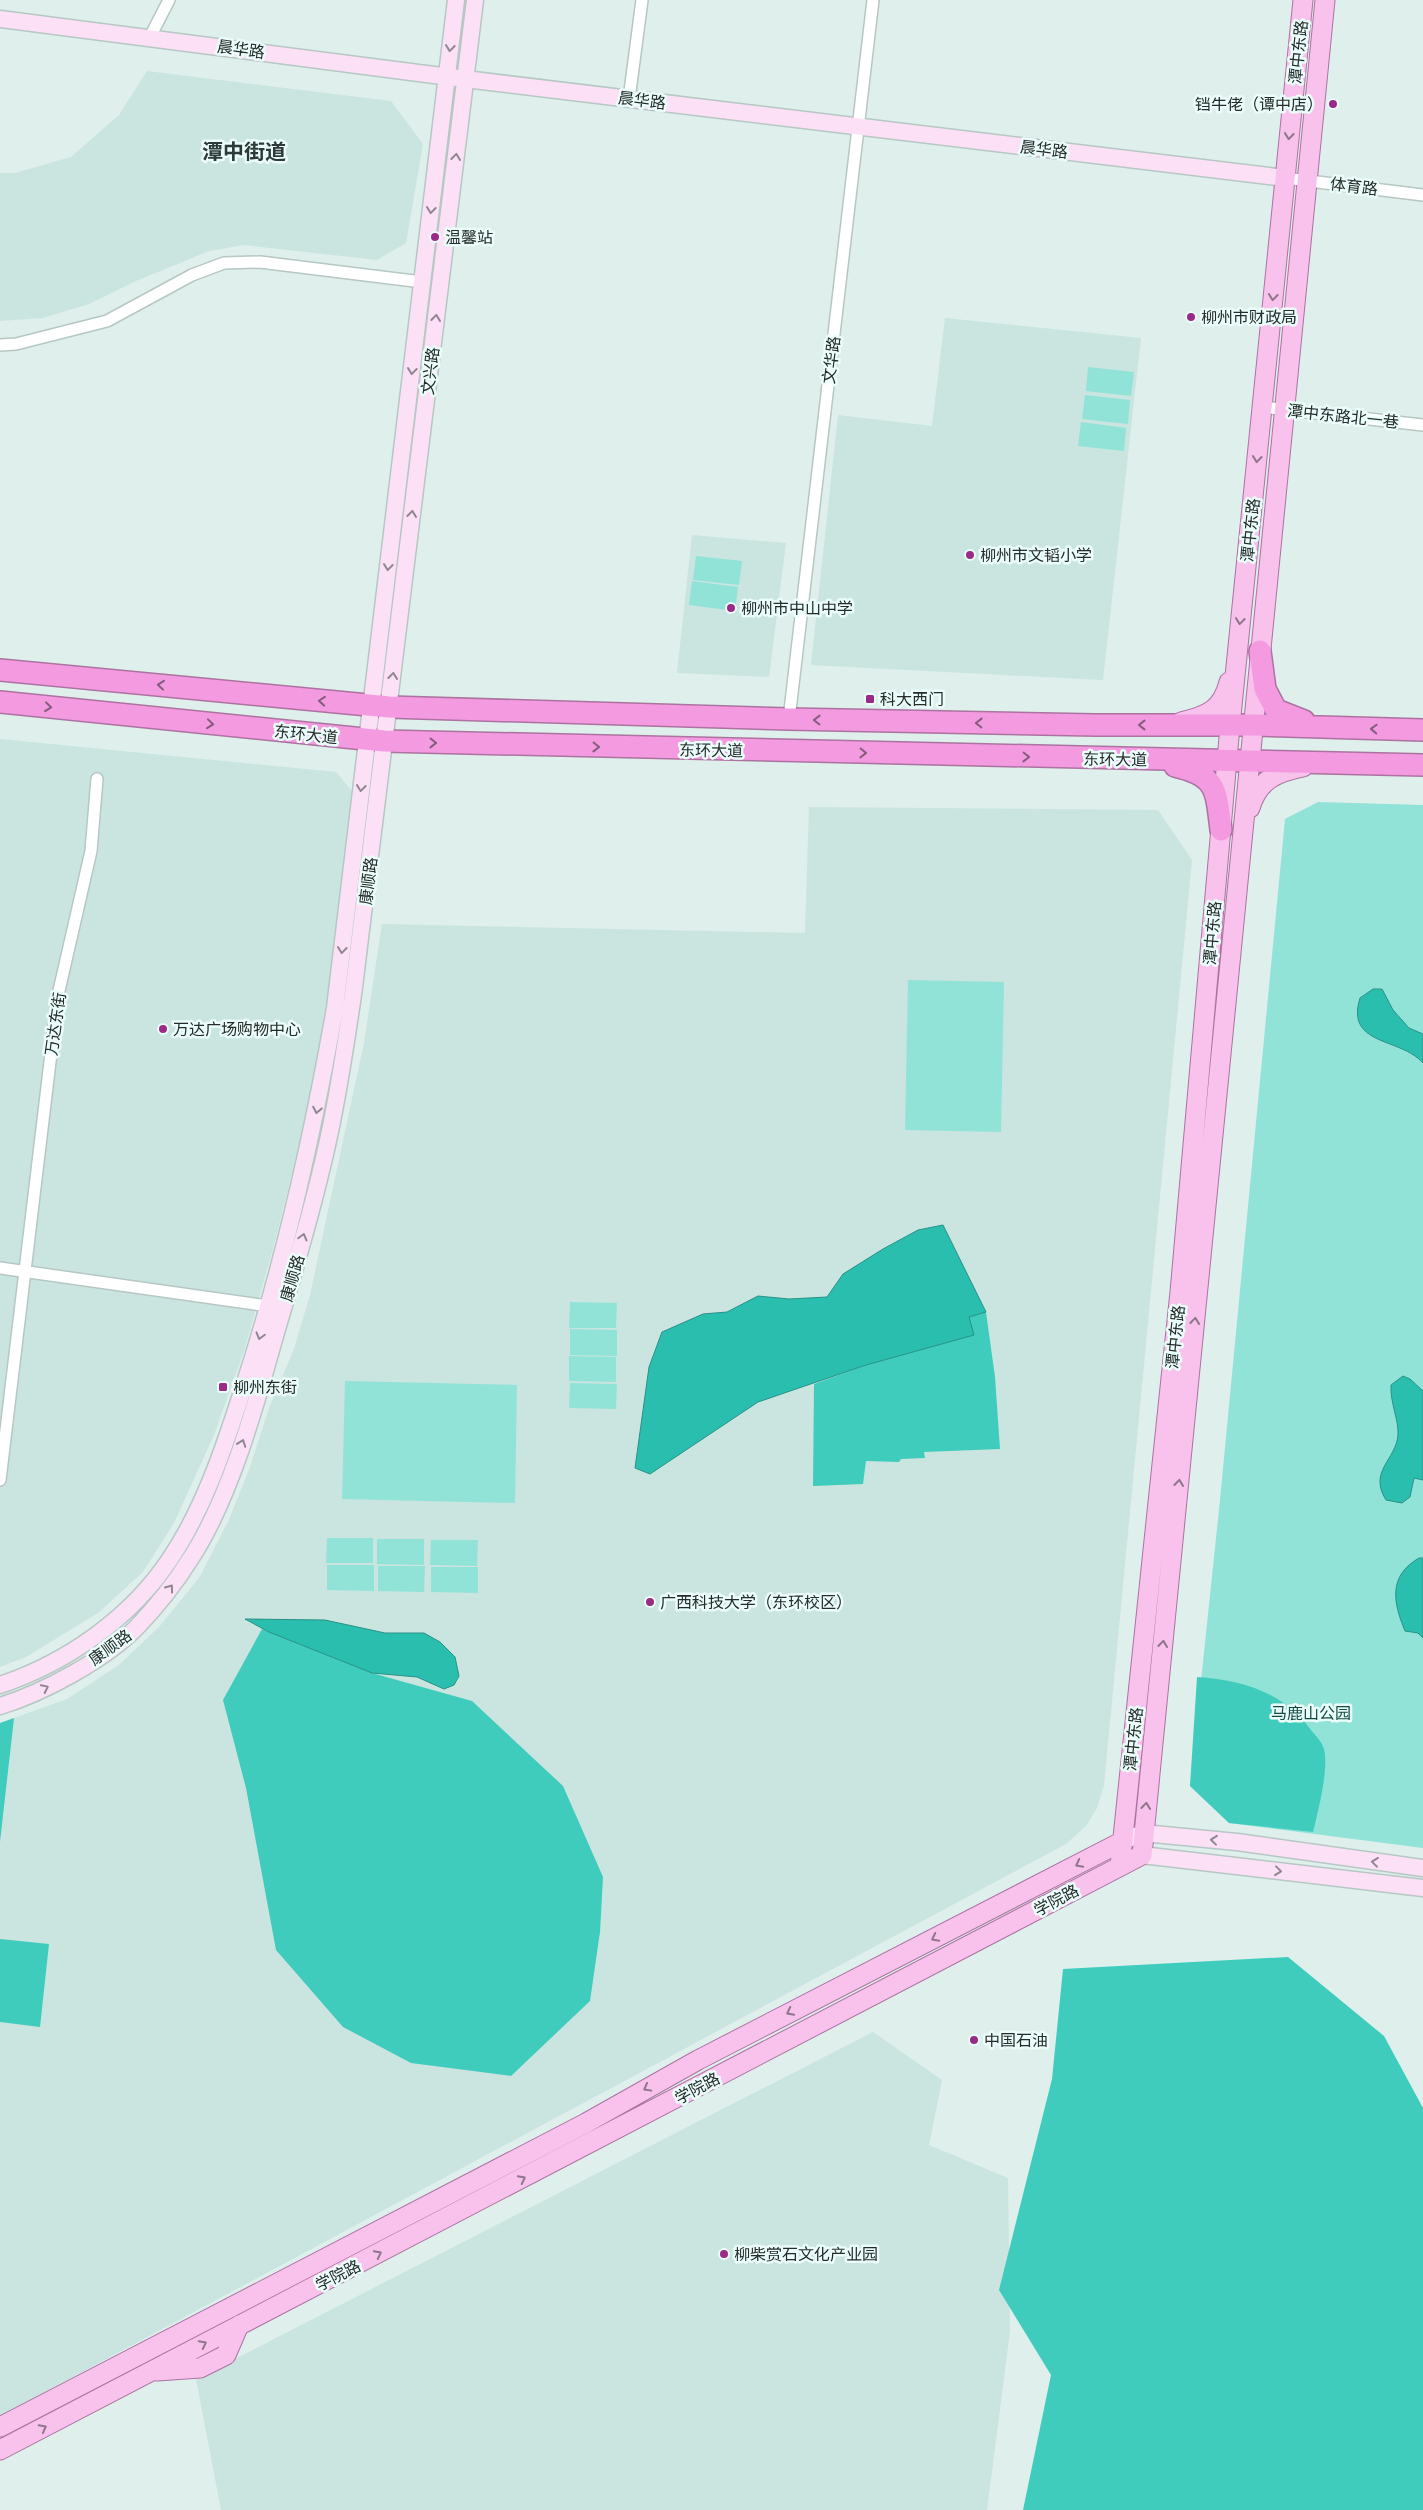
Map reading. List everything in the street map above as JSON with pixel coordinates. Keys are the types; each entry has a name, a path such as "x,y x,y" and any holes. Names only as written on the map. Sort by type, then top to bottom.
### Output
{"highway":[{"path":"1260,651 1265,688 1276,710 1298,720 1334,728"},
{"name":"东环大道","path":"0,670 380,706 789,719 1167,726 1253,725 1423,730"},
{"name":"东环大道","path":"0,702 376,741 1423,765"},
{"path":"1145,759 1191,770 1207,778 1217,795 1221,830"}],"main road":[{"name":"文兴路","path":"376,741 422,282 456,0"},
{"name":"文兴路","path":"380,706 475,0"},
{"name":"潭中东路","path":"1120,1866 1180,1292 1237,652 1303,0"},
{"name":"潭中东路","path":"1142,1854 1325,0"},
{"name":"晨华路","path":"0,19 465,79 1285,178"},
{"path":"1167,726 1197,718 1216,709 1228,687 1237,652"},
{"name":"康顺路","path":"0,1685 62,1656 102,1632 136,1602 170,1560 200,1505 223,1449 268,1306 304,1173 335,1008 376,741"},
{"name":"康顺路","path":"0,1706 19,1701 55,1683 108,1651 136,1628 165,1595 190,1560 210,1525 229,1479 259,1394 329,1137 353,996 376,741"},
{"path":"1242,833 1252,798 1263,782 1281,771 1325,762"},
{"name":"学院路","path":"0,2427 586,2123 698,2060 1143,1833 1237,1842 1423,1868"},
{"path":"1142,1854 1423,1888"},
{"name":"学院路","path":"0,2450 1142,1854"}],"street":[{"path":"150,37 169,0"},
{"path":"630,98 642,0"},
{"name":"文华路","path":"789,719 873,0"},
{"name":"体育路","path":"1285,178 1423,195"},
{"path":"0,344 16,344 107,321 192,275 224,263 260,262 422,282"},
{"name":"潭中东路北一巷","path":"1262,407 1423,425"},
{"name":"万达东街","path":"0,1480 58,996 88,867 97,779"},
{"path":"0,1268 268,1306"}],"shaded area":[{"path":"147,71 391,101 423,144 406,243 377,260 244,245 209,251 136,281 89,304 43,318 0,321 0,173 15,173 71,157 119,115"},
{"name":"柳州市文韬小学","path":"945,318 1141,338 1103,680 811,665 838,415 932,426"},
{"name":"柳州市中山中学","path":"692,535 786,543 769,677 677,673"},
{"path":"0,739 336,772 352,791 328,993 312,1093 274,1245 244,1351 214,1435 174,1523 143,1572 98,1613 26,1657 0,1667"},
{"name":"广西科技大学（东环校区）","path":"809,807 1158,810 1192,860 1104,1785 1097,1808 1086,1826 1066,1844 0,2416 0,1723 67,1699 119,1665 159,1627 199,1578 228,1522 250,1467 269,1408 294,1349 310,1295 364,1043 382,924 805,933"},
{"path":"1373,989 1382,989 1393,1010 1409,1028 1423,1034 1423,1063 1413,1055 1367,1033 1360,1025 1357,1014 1360,998"},
{"path":"943,1225 986,1312 969,1317 974,1335 866,1365 758,1402 650,1474 635,1468 649,1367 662,1332 703,1314 727,1312 758,1296 789,1299 827,1297 843,1274 883,1249 918,1230"},
{"path":"986,1312 995,1377 1000,1449 924,1452 925,1458 901,1459 899,1462 866,1461 863,1484 813,1486 814,1384 866,1365 973,1335 968,1317"},
{"path":"1403,1376 1410,1379 1423,1391 1423,1480 1414,1478 1410,1497 1402,1503 1386,1500 1381,1490 1380,1481 1381,1473 1393,1452 1398,1435 1391,1385"},
{"path":"1419,1558 1423,1558 1423,1638 1418,1633 1405,1631 1396,1600 1398,1581 1402,1573"},
{"path":"245,1619 325,1620 385,1633 424,1633 440,1642 455,1657 459,1676 454,1685 444,1689 417,1677 372,1673 269,1632"},
{"path":"262,1629 372,1673 472,1701 563,1786 603,1877 600,1932 590,2001 511,2076 411,2063 343,2027 276,1950 246,1788 223,1700"},
{"path":"1197,1677 1230,1681 1260,1690 1275,1697 1300,1717 1322,1744 1325,1768 1313,1832 1229,1823 1190,1786"},
{"path":"14,1718 0,1842 0,1723"},
{"path":"0,1939 49,1944 40,2027 0,2022"},
{"path":"1288,1957 1384,2036 1423,2108 1423,2510 1023,2510 1051,2375 999,2290 1052,2079 1063,1969"},
{"name":"柳柴赏石文化产业园","path":"873,2032 942,2080 929,2145 1008,2178 1010,2331 987,2510 221,2510 196,2379"}],"green space":[{"path":"1088,367 1134,372 1131,396 1086,391"},
{"path":"1085,395 1130,400 1128,424 1082,419"},
{"path":"1081,422 1126,428 1124,451 1078,446"},
{"path":"696,556 742,561 739,585 693,580"},
{"path":"692,581 738,587 735,611 689,605"},
{"name":"马鹿山公园","path":"1318,802 1423,805 1423,1848 1229,1823 1190,1786 1220,1500 1285,819"},
{"path":"908,980 1004,982 1001,1132 905,1130"},
{"path":"570,1302 617,1303 616,1328 569,1328"},
{"path":"570,1329 617,1330 617,1356 570,1355"},
{"path":"569,1356 616,1357 616,1382 569,1381"},
{"path":"345,1381 517,1385 515,1503 342,1499"},
{"path":"570,1383 617,1384 616,1409 569,1408"},
{"path":"327,1538 373,1538 373,1563 326,1563"},
{"path":"377,1539 424,1539 424,1565 377,1564"},
{"path":"431,1540 478,1540 477,1566 430,1565"},
{"path":"327,1565 374,1565 374,1591 327,1590"},
{"path":"378,1566 425,1566 424,1592 378,1591"},
{"path":"431,1567 478,1567 478,1593 431,1592"}],"place":[{"name":"铛牛佬（谭中店）","path":"1333,104"},
{"name":"温馨站","path":"435,237"},
{"name":"柳州市财政局","path":"1191,317"},
{"name":"柳州市文韬小学","path":"970,555"},
{"name":"柳州市中山中学","path":"731,608"},
{"name":"科大西门","path":"870,699"},
{"name":"万达广场购物中心","path":"163,1029"},
{"name":"柳州东街","path":"223,1387"},
{"name":"广西科技大学（东环校区）","path":"650,1602"},
{"name":"中国石油","path":"974,2040"},
{"name":"柳柴赏石文化产业园","path":"724,2254"}],"district":[{"name":"潭中街道","path":"244,152"}]}
